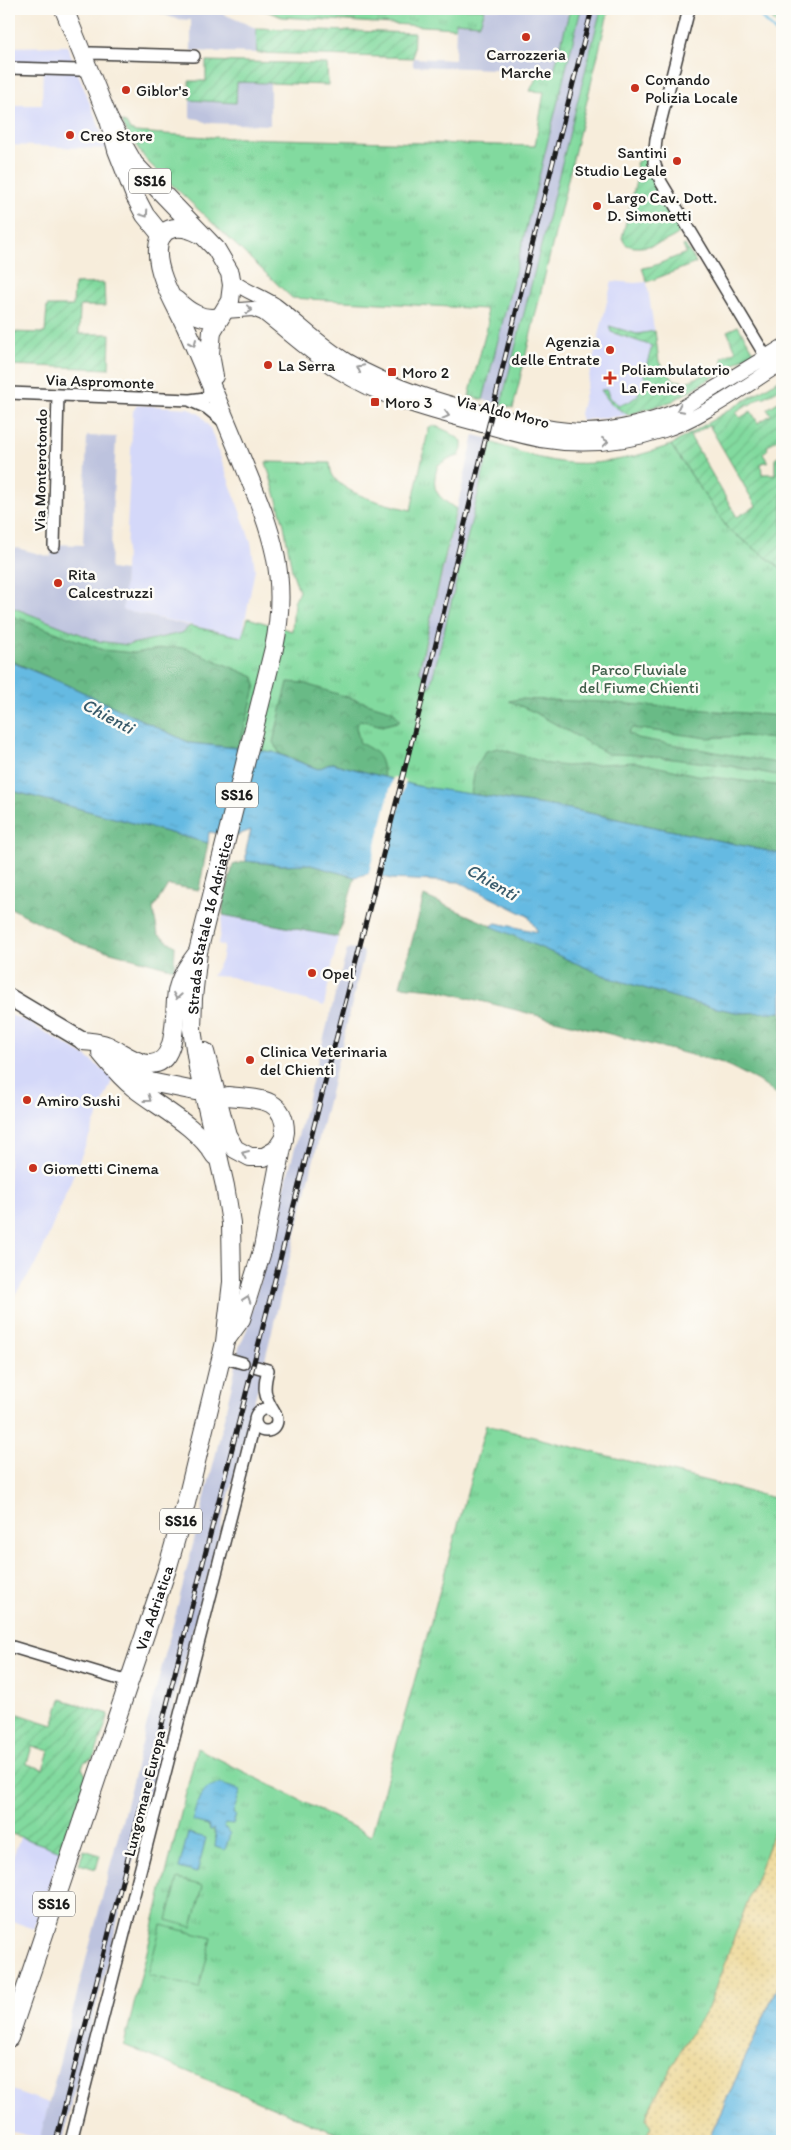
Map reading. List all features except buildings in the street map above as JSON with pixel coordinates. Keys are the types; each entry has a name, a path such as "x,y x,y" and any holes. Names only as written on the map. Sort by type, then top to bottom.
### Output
{"main road":[{"name":"SS16","path":"64,9 108,120 116,150 135,196 145,215 162,236"},
{"name":"SS16","path":"108,120 134,164 216,249 224,261 232,281 232,293 222,314 211,319 188,310 173,298"},
{"name":"SS16","path":"200,234 189,228 180,227 168,230 162,236 157,250 164,280 213,388"},
{"name":"Strada Statale 16 Adriatica","path":"222,314 213,327 210,344 212,369 218,394 239,453"},
{"name":"Strada Statale 16 Adriatica","path":"213,388 266,521 278,563 280,607 274,648 199,947 193,998 192,1029 198,1068 220,1165"},
{"path":"83,1041 104,1044 142,1063 152,1064 161,1060 168,1053 172,1040 176,994 181,978 199,947"},
{"path":"11,999 150,1082 195,1091"},
{"path":"192,1029 210,1064 228,1135 235,1149 250,1157 264,1157 276,1150 284,1138"},
{"path":"101,1053 113,1068 132,1086 200,1136 220,1165"},
{"path":"223,1349 241,1319 258,1264 277,1182 284,1138 284,1120 275,1106 260,1099 228,1096"},
{"name":"Via Adriatica","path":"9,2037 176,1539 223,1349 232,1282 233,1253 231,1223 220,1165"}],"street":[{"path":"689,9 656,139 654,162 661,182 766,357"},
{"path":"9,68 79,70 91,53 194,56"},
{"name":"Via Aldo Moro","path":"232,281 250,294 272,304 322,344 376,376 430,397 520,422 585,431 612,429 636,424 679,410 782,362"},
{"name":"Via Aldo Moro","path":"222,314 253,309 263,313 315,356 337,371 393,399 540,440 588,444 647,436 689,420 766,357 782,348"},
{"name":"Via Aspromonte","path":"9,393 190,400 205,398 213,388"},
{"name":"Via Monterotondo","path":"54,546 58,395"},
{"name":"Via Aspromonte","path":"190,400 207,408 228,426"},
{"path":"223,1349 243,1363"},
{"path":"246,1452 266,1432 273,1430 277,1424 277,1417 267,1400 262,1368"},
{"path":"266,1432 260,1430 255,1421 257,1414 263,1409 274,1412"},
{"name":"Lungomare Europa","path":"71,2141 255,1421"},
{"path":"9,1646 129,1682"}],"shaded area":[{"path":"148,9 214,10 256,28 257,53 191,51 191,20 176,19"},
{"path":"485,9 554,9 569,14 570,9 609,9 513,408 469,396 554,71 413,66 413,58 455,60 456,21 479,24"},
{"path":"67,46 108,149 9,145 9,105 42,105 43,69 9,68 9,47"},
{"path":"237,82 270,83 270,125 207,123 199,119 190,118 190,100 236,103"},
{"path":"612,281 647,282 665,404 624,416 582,420 580,414"},
{"path":"137,405 189,408 201,415 210,428 251,542 255,569 242,637 123,610 133,411"},
{"path":"474,435 491,439 491,442 428,697 413,698"},
{"path":"87,436 116,437 110,569 125,571 123,610 190,626 182,633 127,645 111,644 98,641 9,606 9,546 51,557 51,544 83,545"},
{"path":"223,915 338,937 324,1006 231,977 212,976 221,961 224,946 218,944"},
{"path":"350,948 363,951 364,954 262,1372 162,1747 62,2141 39,2141 174,1620 236,1366 241,1357 238,1354 238,1350 247,1329 347,950"},
{"path":"9,1014 31,1024 87,1057 113,1078 38,1261 9,1303"},
{"path":"20,1837 61,1851 34,1929 9,1920 9,1868"},
{"path":"9,2089 49,2103 40,2138 9,2131"}],"green space":[{"path":"261,9 485,9 480,24 456,22 455,28 282,17"},
{"path":"570,9 581,9 483,400 469,396 488,324 486,309 292,298 147,161 122,122 126,123 130,130 136,132 207,137 535,146 544,92 530,91 540,70 554,71"},
{"path":"601,9 609,9 513,408 501,404"},
{"path":"763,9 782,9 782,30"},
{"path":"256,28 414,33 413,58 257,53"},
{"path":"206,61 327,64 328,85 237,82 236,103 190,100 189,81 206,81"},
{"path":"643,157 679,233 655,244 635,247 627,245 622,238 638,173 636,163"},
{"path":"685,245 696,263 647,282 642,268 653,266 686,253 683,246"},
{"path":"104,283 105,306 80,306 79,334 110,334 109,369 9,365 9,332 45,333 47,306 73,306 74,284"},
{"path":"609,326 637,334 655,331 659,362 674,380 686,382 711,372 716,375 673,401 628,415 611,404 601,390 607,390 609,398 619,405 629,402 638,395 639,388 646,386 644,374 652,346 611,332"},
{"path":"738,326 754,352 727,368 723,364 722,358 736,351 727,331"},
{"path":"782,378 782,388 763,398 761,397 736,412 740,418 751,411 758,423 771,415 767,409 778,402 780,405 782,404 782,435 767,447 768,449 763,454 768,462 761,463 762,474 775,474 775,459 782,452 782,569 728,529 671,445","holes":["709,425 756,506 737,517 690,436"]},
{"name":"Parco Fluviale del Fiume Chienti","path":"436,426 462,441 462,449 459,456 448,459 438,465 435,480 439,496 456,509 419,670 430,688 491,442 543,459 575,463 617,460 671,445 728,529 782,569 782,854 417,786 366,772 318,769 273,752 190,743 72,687 9,660 9,606 98,641 127,645 182,633 190,626 242,637 248,618 292,631 294,602 299,591 292,571 284,525 266,462 330,463 332,474 346,488 367,498 411,510 429,427"},
{"path":"9,615 103,650 134,653 172,647 186,648 254,677 256,685 239,748 190,743 72,687 9,660"},
{"path":"288,682 302,683 393,711 400,721 382,726 360,720 356,727 360,743 375,752 380,759 384,777 332,763 318,769 280,754 273,742"},
{"path":"520,699 603,702 782,716 782,740 744,736 708,738 632,728 628,733 637,738 782,764 782,776 730,766 640,755 608,754 534,712 509,701"},
{"path":"498,748 549,764 566,766 635,762 697,775 782,786 782,854 570,809 471,794 475,768 486,751"},
{"path":"9,790 208,843 199,890 168,885 153,909 158,934 175,946 174,969 81,944 9,907"},
{"path":"246,861 280,865 307,864 355,877 338,937 223,915 223,904 233,865"},
{"path":"424,896 610,978 694,1003 740,1013 782,1012 782,1099 758,1081 723,1063 434,989 400,986"},
{"path":"486,1425 782,1500 782,1809 709,2008 687,2141 354,2141 124,2045 197,1748 371,1836"},
{"path":"61,1699 109,1714 94,1758 84,1762 82,1768 87,1777 70,1827 65,1831 67,1837 61,1851 9,1833 9,1815 14,1798 9,1796 9,1711 53,1725","holes":["32,1746 49,1751 43,1769 27,1764"]},
{"path":"84,1850 100,1855 96,1869 79,1864"},
{"path":"178,1879 203,1886 192,1927 167,1920"},
{"path":"161,1925 212,1938 199,1988 148,1975"}],"sand":[{"path":"782,1809 782,1976 708,2141 649,2141 648,2136 651,2127 646,2120 648,2111 686,2041 708,2008"}],"water":[{"name":"Chienti","path":"9,661 72,687 190,743 273,752 318,769 332,763 417,786 570,809 782,854 782,1012 740,1013 694,1003 610,978 491,926 496,923 538,932 528,916 459,882 391,879 371,873 355,877 307,864 281,865 246,861 246,850 251,830 235,836 209,832 208,843 9,790"},
{"path":"220,1784 241,1790 233,1813 236,1814 233,1824 225,1823 224,1826 230,1834 225,1850 215,1847 214,1829 210,1830 208,1825 192,1821 203,1792 213,1785"},
{"path":"188,1833 206,1838 197,1873 179,1868"},
{"path":"782,1976 782,2141 708,2141"}],"pier":[{"path":"393,777 406,780 381,878 368,876"}],"waterway":[{"path":"754,9 782,39"}],"railway":[{"path":"56,2141 422,701 541,209 592,9"}],"place":[{"name":"Carrozzeria Marche","path":"526,37"},
{"name":"Comando Polizia Locale","path":"635,88"},
{"name":"Giblor's","path":"126,90"},
{"name":"Creo Store","path":"70,135"},
{"name":"Santini Studio Legale","path":"677,161"},
{"name":"Largo Cav. Dott. D. Simonetti","path":"597,206"},
{"name":"Agenzia delle Entrate","path":"610,350"},
{"name":"La Serra","path":"268,365"},
{"name":"Moro 2","path":"392,372"},
{"name":"Poliambulatorio La Fenice","path":"610,378"},
{"name":"Moro 3","path":"375,402"},
{"name":"Rita Calcestruzzi","path":"58,583"},
{"name":"Opel","path":"312,973"},
{"name":"Clinica Veterinaria del Chienti","path":"250,1060"},
{"name":"Amiro Sushi","path":"27,1100"},
{"name":"Giometti Cinema","path":"33,1168"}]}
